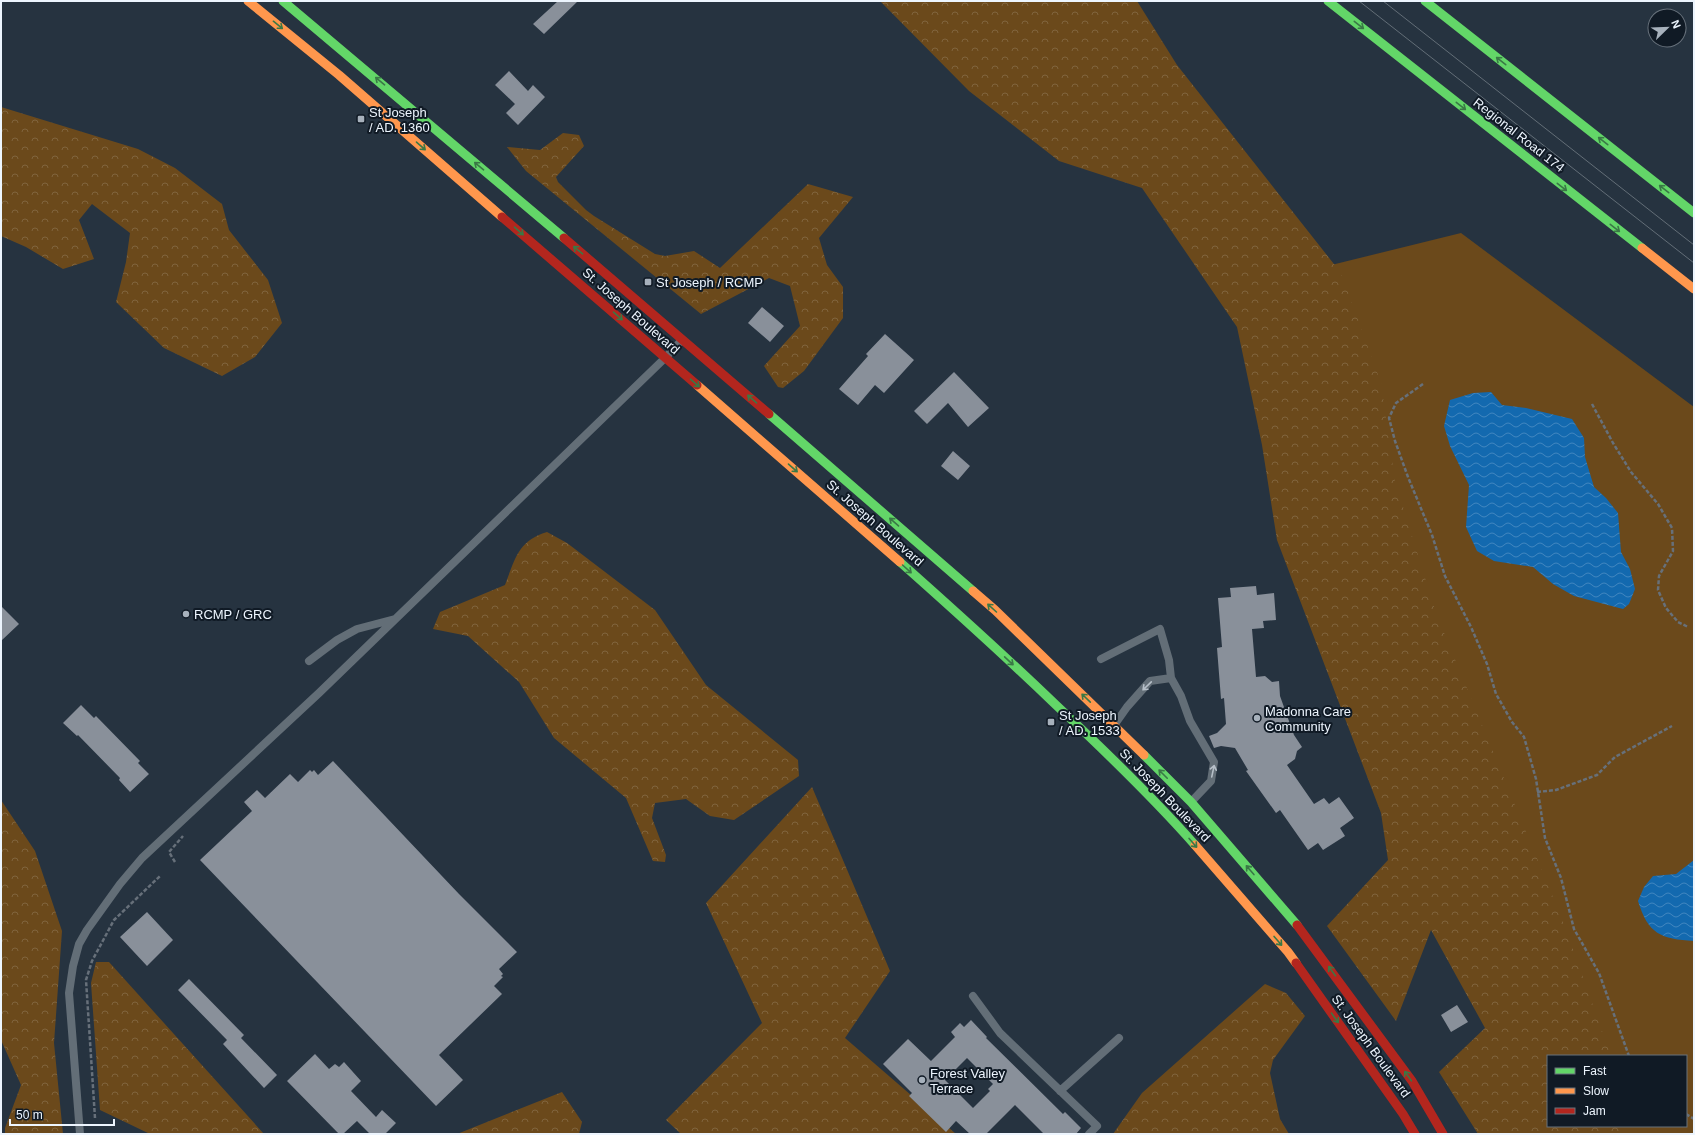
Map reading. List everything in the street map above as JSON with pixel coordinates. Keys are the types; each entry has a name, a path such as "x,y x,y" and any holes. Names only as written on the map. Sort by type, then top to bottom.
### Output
{"main road":[{"name":"St. Joseph Boulevard","path":"248,1 345,66 682,339 995,610 1191,802 1306,936 1412,1081 1443,1134"},
{"name":"St. Joseph Boulevard","path":"283,1 345,66 665,358 840,501 981,634 1102,739 1288,952 1403,1114 1415,1134"},
{"name":"Regional Road 174","path":"1328,1 1694,289"},
{"path":"1425,1 1694,213"},
{"path":"840,501 852,485"},
{"path":"1102,739 1114,725"}],"lane":[{"path":"80,1134 69,993 79,944 87,930 120,884 142,858 314,698 665,358 682,339"},
{"path":"309,661 337,640 356,629 396,619"},
{"path":"1101,659 1160,629 1169,660 1171,678 1181,696 1190,721 1214,762 1211,780 1191,802"},
{"path":"1114,725 1150,681 1171,678"},
{"path":"973,996 1000,1033 1097,1126 1089,1134"},
{"path":"1060,1091 1119,1038"}],"path":[{"path":"1423,384 1396,403 1390,418 1395,441 1432,535 1445,576 1485,658 1496,694 1512,722 1524,737 1536,779 1545,838 1561,878 1574,929 1599,973 1629,1055"},
{"path":"1592,404 1631,472 1658,504 1672,528 1673,551 1659,576 1658,590 1666,608 1678,622 1688,627"},
{"path":"1537,792 1556,790 1597,775 1615,757 1672,726"},
{"path":"175,862 169,852 188,832"},
{"path":"95,1118 86,980 92,961 114,920 160,876"}],"green space":[{"path":"880,1 1137,1 1177,65 1341,273 1381,383 1395,481 1436,613 1564,924 1611,1055 1547,1055 1547,1127 1629,1127 1631,1134 1478,1134 1439,1072 1485,1028 1431,930 1396,1021 1327,926 1388,860 1381,813 1277,540 1262,445 1237,327 1142,188 1059,161 969,91"},
{"path":"1,107 138,149 175,168 222,204 229,230 268,280 282,323 255,357 222,376 164,348 116,302 126,262 130,233 92,204 79,220 94,259 63,269 26,247 1,236"},
{"path":"563,133 579,135 584,146 556,177 558,182 594,216 655,254 665,256 694,251 720,268 808,184 853,197 819,238 827,265 843,287 843,318 804,371 783,388 778,387 764,366 800,326 790,286 769,278 701,314 526,171 507,147 540,150"},
{"path":"1461,233 1694,407 1694,1134 1581,1134 1579,1127 1687,1127 1687,1055 1564,1055 1311,270"},
{"path":"547,532 567,543 655,610 706,685 798,760 799,776 734,820 710,816 686,799 655,803 652,818 666,855 665,862 653,861 626,798 554,738 519,682 468,636 433,629 440,612 505,585 519,552 530,540"},
{"path":"812,787 890,971 845,1038 956,1134 681,1134 666,1120 762,1023 706,903"},
{"path":"1,800 35,851 62,931 54,1043 63,1134 5,1134 5,1128 21,1085 1,1040"},
{"path":"96,962 109,962 264,1134 150,1134 100,1110 91,983"},
{"path":"1265,984 1286,993 1305,1016 1273,1060 1270,1073 1280,1119 1289,1134 1113,1134 1142,1093"},
{"path":"562,1092 582,1122 579,1134 457,1134"}],"water":[{"path":"1491,392 1502,405 1526,408 1572,419 1584,438 1585,457 1594,487 1606,498 1618,513 1621,552 1630,569 1635,589 1629,604 1623,609 1574,596 1553,584 1533,567 1494,561 1477,551 1466,527 1469,485 1450,446 1444,426 1450,400 1473,393"},
{"path":"1694,860 1694,941 1673,939 1657,933 1646,921 1638,901 1644,887 1653,876 1676,874"}],"building":[{"path":"558,1 578,1 544,34 533,24"},
{"path":"509,71 528,91 533,85 545,97 518,125 506,113 515,104 495,85"},
{"path":"762,307 784,326 770,342 748,323"},
{"path":"885,334 914,360 884,393 875,385 858,405 839,389 868,356 866,354"},
{"path":"954,372 989,408 968,427 948,403 927,424 914,411"},
{"path":"953,451 970,466 958,480 941,466"},
{"name":"Madonna Care Community","path":"1256,586 1257,595 1274,593 1276,620 1263,621 1264,628 1252,629 1256,677 1265,676 1272,682 1279,681 1280,696 1294,735 1302,747 1297,751 1295,759 1287,765 1314,804 1324,798 1329,804 1339,797 1354,818 1340,828 1345,836 1323,850 1318,843 1308,850 1280,810 1276,813 1246,771 1248,770 1235,748 1221,746 1214,748 1209,736 1217,733 1226,724 1224,698 1221,699 1217,648 1222,647 1218,598 1231,597 1230,588"},
{"path":"1,606 19,624 1,641"},
{"path":"81,705 94,718 96,716 140,761 138,763 149,774 130,792 119,780 120,778 78,735 77,736 63,723"},
{"path":"333,761 459,894 517,952 499,969 503,974 501,976 503,977 494,986 502,994 439,1055 463,1080 436,1106 200,860 252,811 244,802 257,790 265,798 290,774 298,782 310,770 312,772 314,770 318,775"},
{"path":"147,912 173,940 147,966 120,937"},
{"path":"189,979 244,1035 241,1038 277,1075 264,1088 223,1044 227,1040 178,990"},
{"path":"1457,1005 1468,1022 1451,1032 1441,1015"},
{"name":"Forest Valley Terrace","path":"971,1020 987,1037 986,1038 1063,1114 1065,1112 1081,1128 1076,1134 1044,1134 1015,1105 986,1134 970,1134 956,1121 946,1132 909,1096 912,1093 883,1064 908,1039 931,1061 955,1037 951,1032 960,1023 964,1027","holes":["967,1058 993,1084 988,1089 990,1091 973,1108 945,1080"]},
{"path":"315,1054 329,1069 335,1064 339,1067 344,1062 361,1081 351,1091 376,1117 382,1110 396,1123 385,1134 370,1134 357,1121 343,1134 339,1134 287,1081"}],"tram line":[{"path":"1359,1 1694,263"},
{"path":"1383,1 1694,245"}],"traffic: fast":[{"path":"283,1 564,238"},
{"path":"1328,1 1642,248"},
{"path":"1425,1 1694,213"},
{"path":"769,414 973,591"},
{"path":"900,562 1092,739 1195,845"},
{"path":"1144,755 1191,802 1297,925"}],"traffic: slow":[{"path":"248,1 339,75 502,217"},
{"path":"1642,248 1694,289"},
{"path":"697,385 900,562"},
{"path":"973,591 995,610 1144,755"},
{"path":"1195,845 1296,963"}],"traffic: jam":[{"path":"502,217 697,385"},
{"path":"564,238 769,414"},
{"path":"1297,925 1412,1081 1443,1134"},
{"path":"1296,963 1403,1114 1415,1134"}],"place":[{"name":"St Joseph / AD. 1360","path":"361,119"},
{"name":"St Joseph / RCMP","path":"648,282"},
{"name":"RCMP / GRC","path":"186,614"},
{"name":"Madonna Care Community","path":"1257,718"},
{"name":"St Joseph / AD. 1533","path":"1051,722"},
{"name":"Forest Valley Terrace","path":"922,1080"}]}
